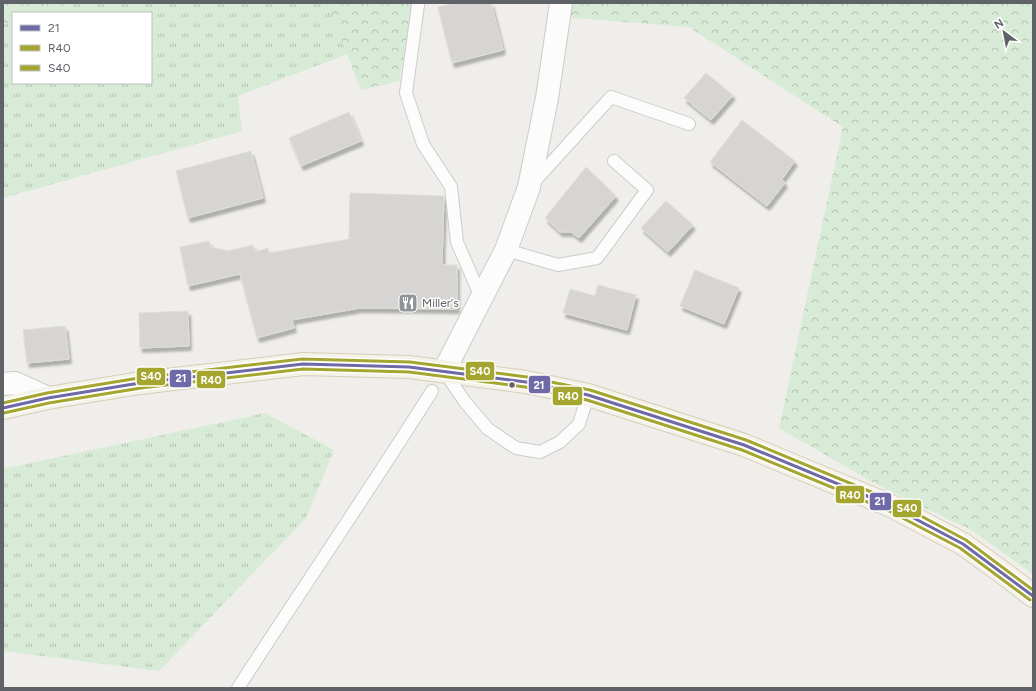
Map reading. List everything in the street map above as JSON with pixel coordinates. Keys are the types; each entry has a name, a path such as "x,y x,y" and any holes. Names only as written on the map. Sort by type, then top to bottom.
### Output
{"main road":[{"path":"3,408 48,398 140,383 303,364 409,367 526,382 588,395 744,445 890,506 963,544 1033,596"}],"street":[{"path":"444,371 506,250 529,187 547,98 561,3"},
{"path":"3,384 15,383 48,398"}],"lane":[{"path":"418,5 406,93 423,144 451,187 457,242 481,297"},
{"path":"529,187 611,97 689,124"},
{"path":"506,250 558,265 597,258 647,190 614,161"},
{"path":"444,371 465,402 488,429 516,448 540,452 560,442 579,424 588,395"},
{"path":"238,688 290,607 348,522 432,391"}],"green space":[{"path":"3,3 64,3 65,12 12,12 12,22 3,24"},
{"path":"64,3 327,3 347,54 238,96 242,131 3,198 3,24 12,22 12,84 152,84 152,12 65,12"},
{"path":"327,3 414,3 399,81 361,90"},
{"path":"551,3 1033,3 1033,574 971,530 874,483 779,428 843,127 689,27 551,16"},
{"path":"265,413 334,450 306,518 159,671 3,651 3,469"}],"building":[{"path":"456,3 491,3 503,50 452,63 438,7"},
{"path":"706,73 733,95 711,120 684,98"},
{"path":"349,112 361,141 301,166 289,138"},
{"path":"742,120 795,161 782,179 785,183 767,206 710,162"},
{"path":"251,151 263,198 188,218 176,171"},
{"path":"586,167 616,196 579,238 571,232 560,232 545,218"},
{"path":"350,193 444,196 442,265 457,265 457,309 360,308 292,320 294,328 257,338 240,274 188,286 180,247 209,241 210,247 228,251 253,245 255,252 268,248 269,253 349,239"},
{"path":"666,201 693,225 668,252 641,228"},
{"path":"695,270 739,288 724,324 680,306"},
{"path":"598,285 636,295 627,330 563,313 570,289 595,296"},
{"path":"188,311 189,346 140,348 139,313"},
{"path":"65,326 69,359 27,363 23,330"}],"transit line":[{"name":"S40","path":"3,403 47,393 139,378 302,359 410,362 527,377 590,390 746,440 893,501 966,540 1033,590"},
{"name":"21","path":"3,408 48,398 140,383 303,364 409,367 526,382 588,395 744,445 891,506 963,544 1033,596"},
{"name":"R40","path":"4,413 49,403 141,388 303,369 409,372 525,387 587,400 742,450 889,511 960,548 1030,600"}],"place":[{"name":"Miller's","path":"408,303"}]}
